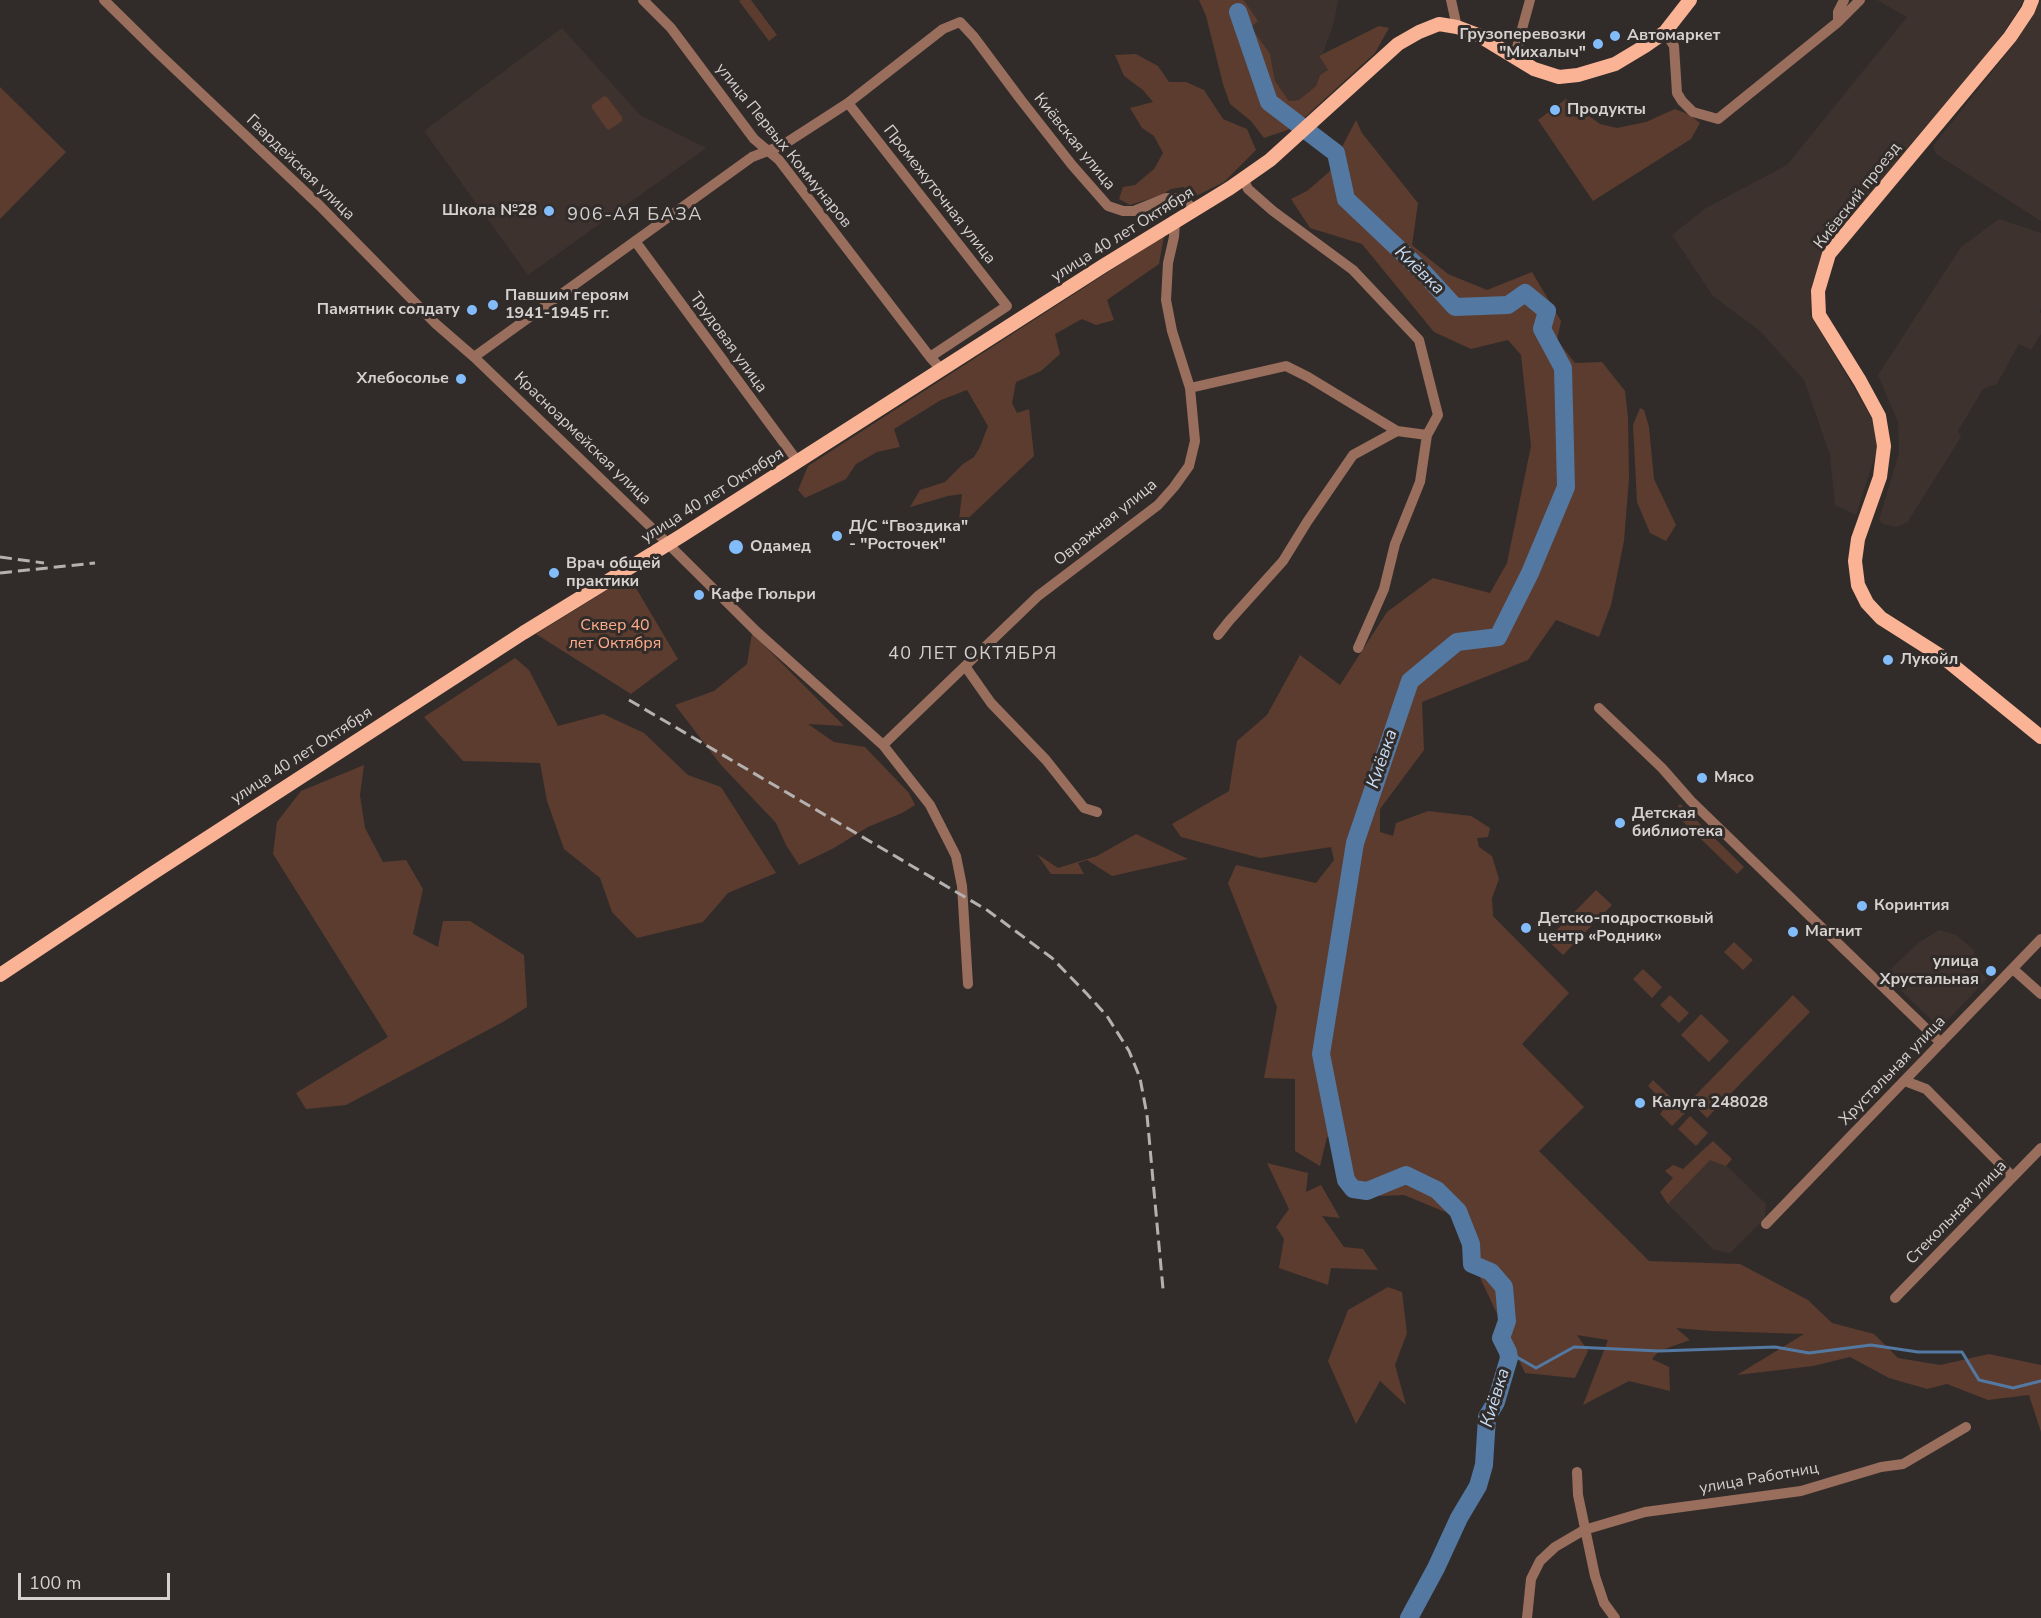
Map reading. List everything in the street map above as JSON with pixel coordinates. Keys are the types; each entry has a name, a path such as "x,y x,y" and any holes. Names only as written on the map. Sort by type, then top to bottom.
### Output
{"main road":[{"path":"1457,27 1478,35 1534,69 1559,77 1578,75 1615,64 1665,32 1690,0"},
{"name":"Киёвский проезд","path":"2032,0 2028,10 2010,36 1829,254 1818,291 1819,315 1879,416 1884,446 1880,477 1858,539 1855,561 1857,585 1867,603 1881,618 1944,658 2041,737"},
{"name":"улица 40 лет Октября","path":"0,975 523,633 668,544 941,369 1194,211 1278,153 1398,44 1438,24 1457,27"}],"street":[{"name":"Гвардейская улица","path":"104,0 164,60 319,205 436,324 474,357"},
{"name":"улица Первых Коммунаров","path":"643,0 671,28 754,139 779,160 941,369"},
{"path":"1450,0 1457,27"},
{"path":"1514,58 1530,0"},
{"path":"1839,22 1838,12 1844,0"},
{"path":"1665,32 1674,46 1677,93 1693,112 1718,119 1839,22 1860,0"},
{"name":"Киёвская улица","path":"848,103 943,29 960,22 1072,165 1108,206 1123,211 1134,211 1166,198 1184,199 1194,211"},
{"path":"474,357 752,157 783,145 848,103"},
{"name":"Промежуточная улица","path":"848,103 1007,306 930,357"},
{"path":"1243,178 1248,189 1273,211 1353,270 1419,340 1438,415 1427,435 1420,482 1395,544 1384,589 1358,648"},
{"name":"Овражная улица","path":"883,745 1038,596 1158,505 1188,466 1195,441 1190,388 1172,331 1166,300 1168,263 1175,222"},
{"name":"Трудовая улица","path":"635,241 798,462"},
{"name":"Красноармейская улица","path":"474,357 757,632 883,745 930,805 956,856 962,886 968,984"},
{"path":"1190,388 1286,366 1397,432 1427,435"},
{"path":"1218,635 1283,561 1353,455 1397,432"},
{"path":"965,666 991,703 1046,760 1084,808 1097,812"},
{"path":"1599,708 1662,768 1691,801 1941,1043"},
{"name":"Хрустальная улица","path":"1766,1224 2041,939"},
{"path":"2013,969 2041,994"},
{"path":"1905,1081 1926,1089 2013,1177"},
{"name":"Стекольная улица","path":"1895,1298 2041,1148"},
{"name":"улица Работниц","path":"1527,1618 1531,1579 1540,1561 1555,1547 1584,1530 1645,1512 1801,1491 1881,1467 1903,1464 1966,1427"},
{"path":"1577,1472 1584,1530 1598,1585 1604,1602 1615,1618"}],"shaded area":[{"path":"1214,0 1338,0 1334,22 1323,53 1319,56 1328,70 1320,75 1316,86 1299,100 1289,101 1275,81 1270,54"},
{"path":"1877,0 2023,0 1995,44 1823,252 1811,287 1810,314 1874,422 1877,449 1856,515 1835,505 1830,455 1804,380 1760,331 1713,296 1672,235 1706,208 1787,165 1907,17"},
{"path":"2041,0 2041,221 1936,154 1933,146 2014,44"},
{"name":"Школа №28","path":"562,28 640,115 706,148 528,275 424,131"},
{"path":"1999,219 2041,233 2041,309 2039,312 2041,313 2041,334 2031,350 2019,344 1997,384 1983,389 1958,431 1961,437 1907,523 1896,527 1883,524 1879,520 1899,453 1898,422 1878,375 1961,247"},
{"path":"1939,930 1956,935 1974,950 1974,965 1987,979 1940,1028 1890,980 1889,971 1918,943"},
{"path":"1706,1146 1766,1204 1765,1218 1730,1253 1714,1250 1668,1204 1687,1185 1678,1175"}],"green space":[{"path":"751,0 777,35 769,41 739,1"},
{"path":"1199,0 1243,0 1245,2 1258,21 1251,27 1270,54 1275,81 1289,101 1299,100 1316,86 1320,75 1328,70 1319,56 1379,26 1389,28 1375,53 1293,128 1264,138 1251,121 1230,104 1206,16"},
{"path":"1136,54 1158,66 1169,82 1186,82 1204,90 1223,119 1247,129 1256,150 1224,182 1194,197 1183,187 1171,189 1161,195 1130,205 1119,199 1123,187 1135,185 1154,169 1163,153 1154,136 1142,128 1130,108 1153,102 1143,90 1124,76 1115,55"},
{"path":"0,87 66,152 0,219"},
{"path":"604,96 622,117 622,121 609,130 592,108 592,105"},
{"path":"1566,99 1600,124 1617,128 1646,122 1675,109 1690,115 1700,123 1691,139 1593,201 1538,120"},
{"path":"1356,120 1362,133 1418,203 1412,245 1448,274 1487,290 1532,272 1561,321 1557,340 1575,363 1602,362 1625,391 1629,478 1624,541 1611,605 1599,637 1556,620 1528,660 1422,702 1424,750 1380,809 1380,832 1393,836 1396,823 1428,811 1471,816 1490,828 1488,837 1477,838 1479,847 1492,856 1499,879 1492,898 1493,916 1569,993 1522,1044 1584,1107 1539,1151 1649,1261 1740,1264 1808,1300 1832,1323 1874,1334 1898,1358 1940,1365 1989,1354 2041,1365 2041,1432 2029,1395 1988,1400 1947,1384 1927,1389 1889,1378 1850,1357 1813,1366 1737,1375 1804,1334 1676,1328 1690,1340 1659,1351 1652,1359 1669,1367 1670,1391 1629,1381 1583,1405 1608,1340 1577,1335 1588,1351 1575,1378 1525,1373 1450,1214 1404,1195 1356,1197 1337,1136 1327,1137 1320,1166 1295,1151 1295,1079 1264,1078 1277,1007 1228,883 1236,865 1316,883 1334,860 1331,847 1260,858 1181,837 1172,824 1229,791 1237,741 1267,715 1300,655 1340,685 1387,612 1433,578 1490,593 1507,563 1531,446 1521,355 1508,340 1471,349 1434,332 1362,244 1310,228 1291,199 1307,191 1329,172"},
{"path":"1164,236 1159,264 1107,300 1114,320 1096,325 1082,319 1055,334 1060,354 1041,371 1016,382 1012,403 1017,413 1029,409 1034,456 958,528 962,494 910,507 920,490 945,482 963,464 974,457 980,447 988,426 967,390 941,400 894,429 900,447 877,452 856,464 846,479 805,498 798,490 808,466"},
{"path":"1640,408 1644,410 1649,427 1654,479 1676,525 1666,541 1650,533 1637,502 1633,425"},
{"name":"Сквер 40 лет Октября","path":"630,578 678,659 631,694 536,634"},
{"path":"752,633 844,726 808,724 834,742 865,747 909,793 915,805 868,827 834,848 799,865 776,823 721,765 675,705 714,691 747,664"},
{"path":"515,658 529,670 558,726 603,714 644,733 688,775 721,787 776,873 728,893 703,922 637,938 612,912 600,878 564,849 547,801 540,763 463,761 424,717"},
{"path":"364,765 360,795 365,828 383,862 406,860 423,889 413,934 438,947 443,921 470,921 524,955 527,1007 346,1105 306,1109 296,1093 388,1037 273,854 277,822 301,791"},
{"path":"1680,804 1744,867 1737,874 1673,812"},
{"path":"1136,834 1188,859 1112,876 1087,860 1078,863 1084,874 1051,874 1037,854 1058,868 1097,856"},
{"path":"1596,890 1612,905 1563,955 1547,940"},
{"path":"1734,942 1753,960 1743,970 1724,952"},
{"path":"1643,969 1662,987 1652,998 1633,979"},
{"path":"1670,995 1689,1013 1679,1023 1660,1005"},
{"path":"1793,995 1810,1012 1707,1118 1690,1101"},
{"path":"1701,1014 1729,1041 1709,1062 1681,1035"},
{"path":"1653,1080 1686,1112 1672,1126 1660,1114 1667,1105 1648,1086"},
{"path":"1690,1116 1708,1133 1696,1146 1678,1129"},
{"path":"1713,1141 1732,1159 1726,1166 1710,1160 1668,1204 1660,1192 1673,1178 1665,1171 1673,1165 1683,1169"},
{"path":"1267,1163 1308,1173 1306,1192 1321,1185 1340,1218 1322,1216 1344,1247 1363,1249 1378,1270 1331,1268 1328,1285 1279,1268 1284,1239 1276,1227 1289,1209"},
{"path":"1388,1287 1402,1292 1407,1333 1395,1365 1406,1405 1380,1381 1356,1424 1328,1361 1348,1310"}],"waterway":[{"name":"Киёвка","path":"1238,12 1269,102 1336,153 1346,199 1424,273 1455,307 1508,305 1525,293 1547,311 1542,329 1563,368 1566,487 1530,573 1498,637 1457,642 1410,681 1355,843 1321,1054 1346,1180 1353,1189 1367,1191 1406,1175 1437,1190 1458,1211 1471,1244 1472,1264 1491,1272 1504,1287 1507,1321 1501,1338 1509,1358 1496,1402 1487,1417 1484,1465 1478,1486 1459,1518 1409,1618"},
{"path":"1508,1352 1536,1368 1574,1347 1659,1351 1775,1347 1809,1353 1871,1345 1918,1352 1962,1352 1979,1380 2013,1388 2041,1381"}],"railway":[{"path":"0,557 44,563"},
{"path":"0,573 95,563"},
{"path":"629,700 987,910 1052,958 1107,1016 1129,1051 1140,1078 1147,1115 1163,1289"}],"place":[{"name":"Автомаркет","path":"1615,36"},
{"name":"Грузоперевозки \"Михалыч\"","path":"1598,44"},
{"name":"Продукты","path":"1555,110"},
{"name":"Школа №28","path":"549,211"},
{"name":"Павшим героям 1941-1945 гг.","path":"493,305"},
{"name":"Памятник солдату","path":"472,310"},
{"name":"Хлебосолье","path":"461,379"},
{"name":"Д/С “Гвоздика\" - \"Росточек\"","path":"837,536"},
{"name":"Одамед","path":"736,547"},
{"name":"Врач общей практики","path":"554,573"},
{"name":"Кафе Гюльри","path":"699,595"},
{"name":"Лукойл","path":"1888,660"},
{"name":"Мясо","path":"1702,778"},
{"name":"Детская библиотека","path":"1620,823"},
{"name":"Коринтия","path":"1862,906"},
{"name":"Детско-подростковый центр «Родник»","path":"1526,928"},
{"name":"Магнит","path":"1793,932"},
{"name":"улица Хрустальная","path":"1991,971"},
{"name":"Калуга 248028","path":"1640,1103"}],"district":[{"name":"906-АЯ БАЗА","path":"635,216"},
{"name":"40 ЛЕТ ОКТЯБРЯ","path":"973,655"}]}
